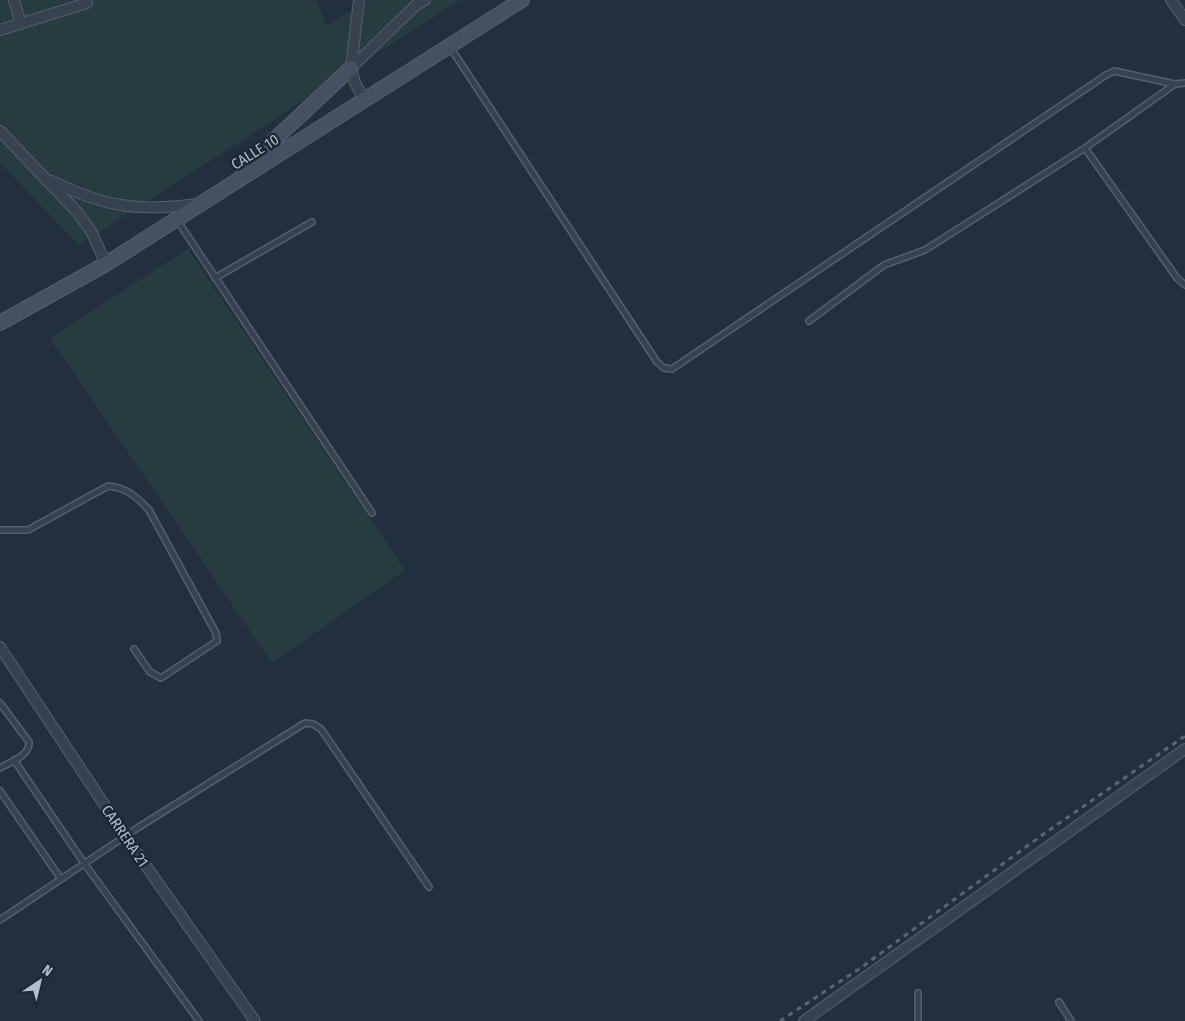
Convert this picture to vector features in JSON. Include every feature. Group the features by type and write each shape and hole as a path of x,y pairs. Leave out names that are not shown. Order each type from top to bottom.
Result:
{"main road":[{"name":"CALLE 10","path":"1,321 106,264 522,0"},
{"path":"229,187 274,140 350,68"}],"street":[{"path":"14,0 21,24"},
{"path":"359,0 350,68 355,83 365,101"},
{"path":"350,68 416,6 425,0"},
{"path":"1171,0 1185,20"},
{"path":"0,30 87,3"},
{"path":"0,131 82,218 91,230 106,264"},
{"path":"44,177 81,195 120,206 160,209 200,204"},
{"name":"CARRERA 21","path":"0,647 125,836 255,1021"},
{"path":"804,1021 1185,748"}],"lane":[{"path":"450,46 657,362 664,368 672,370 1106,75 1114,71 1175,84 1185,83"},
{"path":"809,321 884,265 925,250 1085,148 1175,84"},
{"path":"1085,148 1177,278 1185,285"},
{"path":"176,219 372,513"},
{"path":"215,278 312,222"},
{"path":"0,530 28,530 108,486 122,488 136,496 153,518 216,633 217,641 162,678 150,672 134,649"},
{"path":"0,703 3,712 29,742 26,753 0,768"},
{"path":"0,920 125,836 305,723 313,724 321,729 429,887"},
{"path":"14,760 84,863 198,1021"},
{"path":"0,791 61,879"},
{"path":"918,993 918,1021"},
{"path":"1059,1002 1071,1021"}],"green space":[{"path":"0,0 316,0 327,25 371,0 460,0 79,245 0,163"},
{"path":"188,249 405,570 272,663 50,338"}],"railway":[{"path":"780,1021 862,967 1045,833 1185,736"}]}
